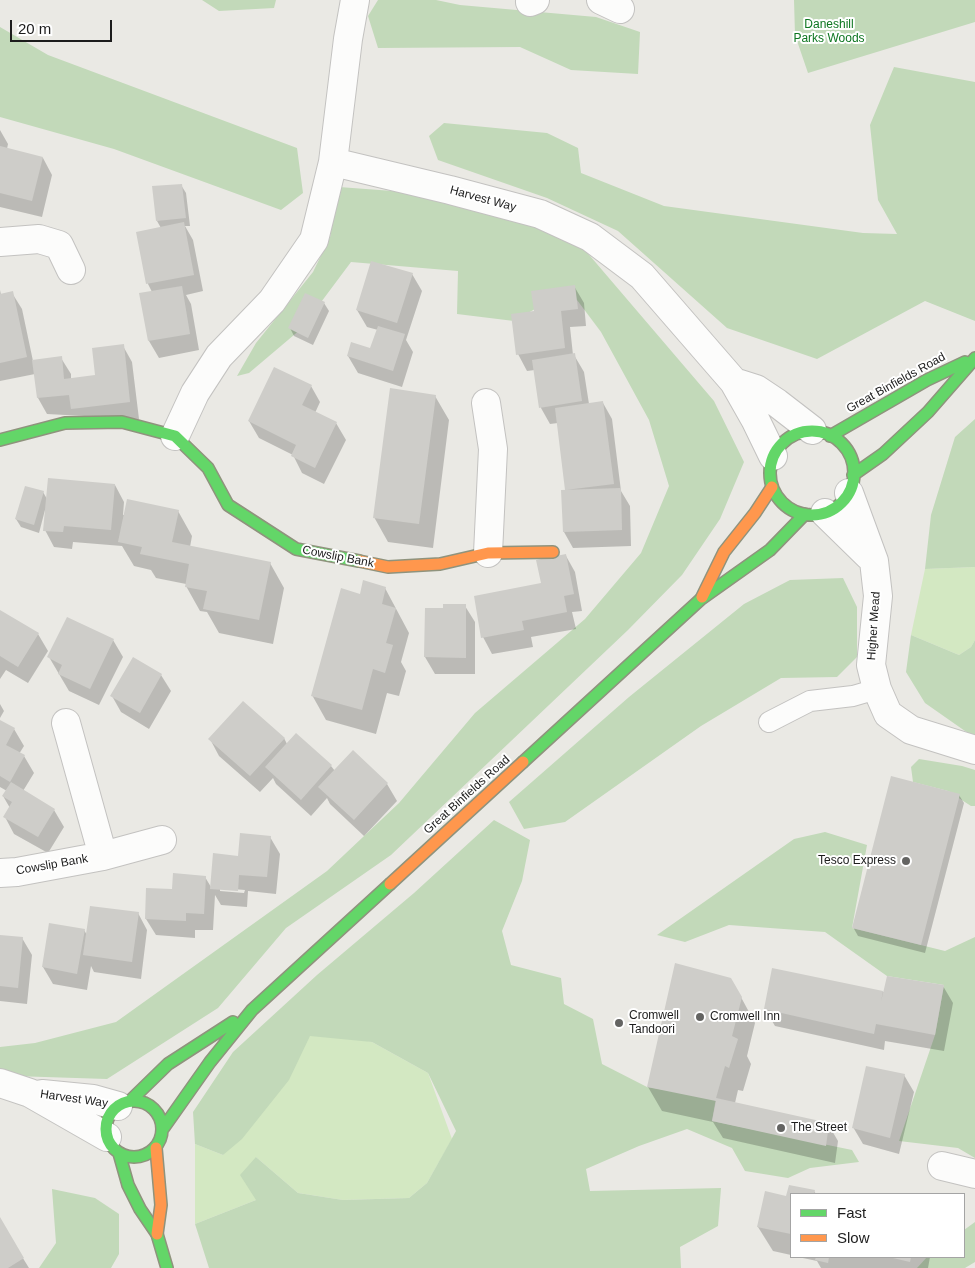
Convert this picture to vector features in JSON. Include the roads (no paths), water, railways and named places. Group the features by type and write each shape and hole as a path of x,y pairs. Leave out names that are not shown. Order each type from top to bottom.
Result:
{"street":[{"path":"175,436 195,393 219,356 272,301 314,240 333,162 354,0"},
{"name":"Harvest Way","path":"333,162 540,214 590,237 642,276 734,382 773,456"},
{"path":"0,242 39,240 59,245 71,270"},
{"name":"Great Binfields Road","path":"821,433 975,357"},
{"name":"Great Binfields Road","path":"851,484 928,412 975,357"},
{"path":"734,382 756,389 821,433 838,440 852,460 851,484 840,504 815,513 791,510 780,500 772,487 770,470 773,456 785,440 798,433 821,433"},
{"path":"486,403 493,449 488,553"},
{"name":"Cowslip Bank","path":"0,440 65,423 122,422 175,436 208,468 228,504 296,549 388,567 440,564 488,553 553,552"},
{"name":"Higher Mead","path":"851,484 874,561 878,596 871,665 876,689 888,714 911,730 975,750"},
{"name":"Great Binfields Road","path":"701,599 724,552 755,513 772,487"},
{"path":"815,513 874,561"},
{"name":"Great Binfields Road","path":"162,1130 210,1062 252,1010 701,599 770,550 815,513"},
{"name":"Cowslip Bank","path":"66,724 103,856"},
{"name":"Cowslip Bank","path":"0,873 17,872 103,856 162,840"},
{"name":"Great Binfields Road","path":"124,1104 168,1064 252,1010"},
{"name":"Harvest Way","path":"0,1083 30,1093 124,1104"},
{"name":"Harvest Way","path":"30,1093 113,1145"},
{"path":"113,1145 127,1157 137,1158 146,1155 156,1148 161,1140 162,1130 161,1120 156,1112 146,1104 124,1104 111,1113 107,1122 113,1145 128,1185 140,1209 158,1234"},
{"path":"156,1148 161,1205 158,1234 167,1268"},
{"path":"942,1166 975,1174"}],"lane":[{"path":"768,722 810,701 853,696 876,689"}],"place":[{"name":"Tesco Express","path":"906,861"},
{"name":"Cromwell Inn","path":"700,1017"},
{"name":"Cromwell Tandoori","path":"619,1023"},
{"name":"The Street","path":"781,1128"}],"park label":[{"name":"Daneshill Parks Woods","path":"829,32"}]}
